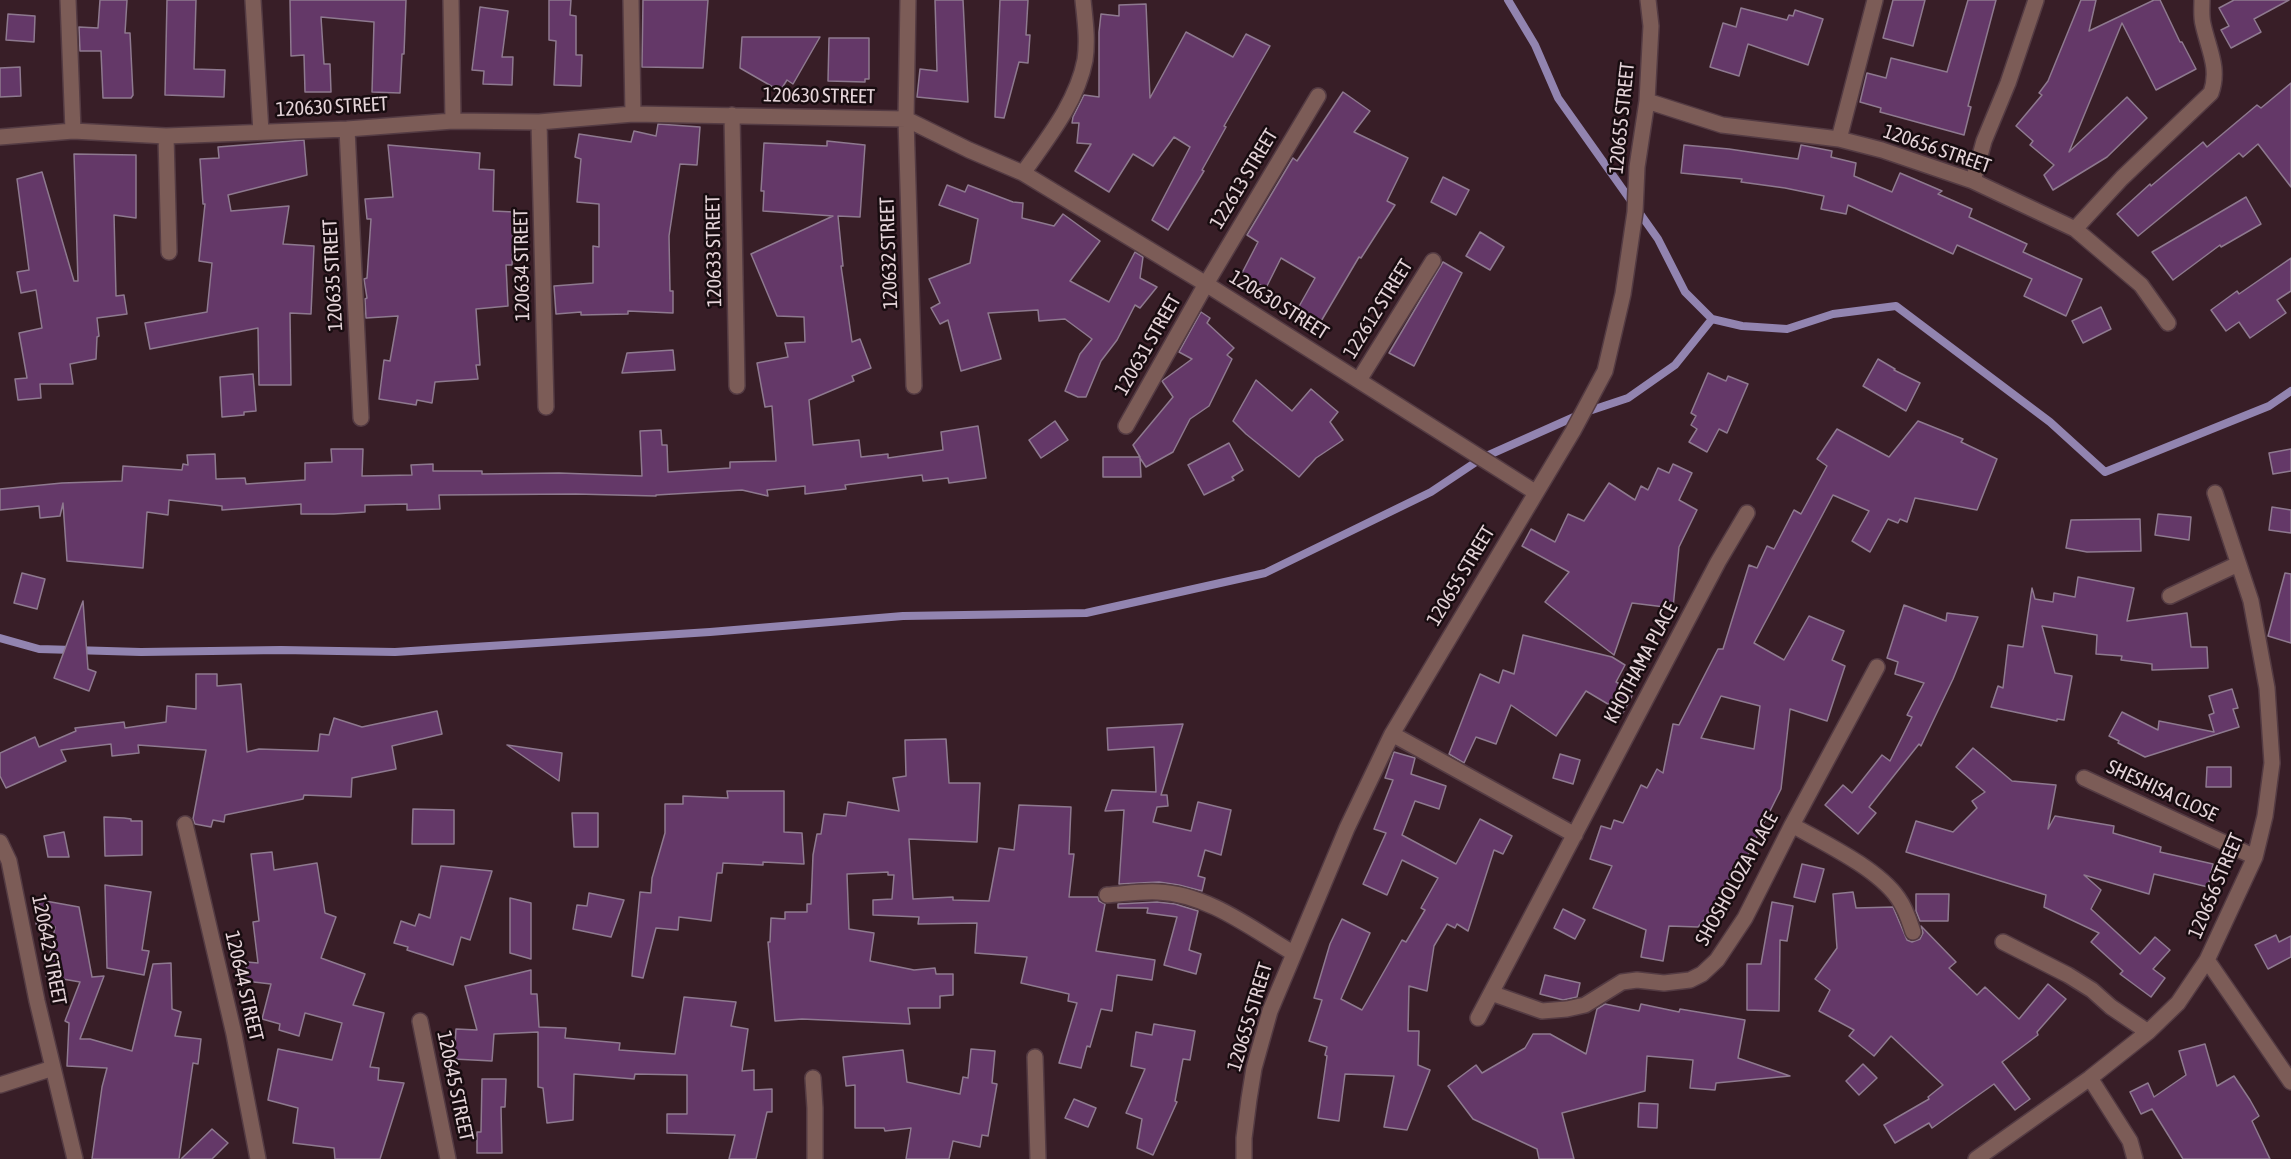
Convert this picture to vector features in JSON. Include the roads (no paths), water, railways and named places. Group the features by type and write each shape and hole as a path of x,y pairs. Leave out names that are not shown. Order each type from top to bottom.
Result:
{"street":[{"path":"68,0 73,131"},
{"path":"253,0 261,132"},
{"path":"451,0 453,121"},
{"name":"120632 STREET","path":"908,0 906,119 914,386"},
{"path":"1023,173 1072,98 1080,79 1085,59 1087,31 1083,0"},
{"name":"120655 STREET","path":"1244,1159 1244,1138 1254,1068 1270,1011 1347,828 1392,734 1573,431 1605,371 1623,294 1635,212 1637,167 1647,101 1651,26 1648,0"},
{"path":"1839,140 1875,0"},
{"path":"1973,182 1984,141 2008,83 2036,0"},
{"path":"2075,229 2122,178 2211,93 2215,80 2214,65 2202,21 2202,0"},
{"path":"631,2 633,114"},
{"name":"122613 STREET","path":"1206,284 1318,96"},
{"name":"120656 STREET","path":"1647,101 1722,125 1839,140 1882,150 1973,182 2075,229 2141,285 2168,323"},
{"name":"120630 STREET","path":"0,137 73,131 166,136 347,129 453,121 539,122 633,114 906,119 1023,173 1206,284 1535,492"},
{"name":"120633 STREET","path":"732,115 737,386"},
{"name":"120634 STREET","path":"539,122 546,407"},
{"name":"120635 STREET","path":"347,129 361,418"},
{"path":"166,136 169,252"},
{"name":"122612 STREET","path":"1359,380 1433,261"},
{"name":"120631 STREET","path":"1126,426 1206,284"},
{"name":"120656 STREET","path":"1976,1159 2090,1078 2148,1032 2178,1003 2207,960 2255,857 2265,816 2272,763 2267,688 2251,601 2214,492"},
{"name":"KHOTHAMA PLACE","path":"1478,1018 1746,513"},
{"path":"2170,596 2238,564"},
{"name":"SHOSHOLOZA PLACE","path":"1491,993 1542,1011 1567,1009 1591,1002 1622,982 1637,980 1664,983 1690,980 1702,974 1717,960 1745,918 1876,667"},
{"path":"1392,734 1575,835"},
{"name":"SHESHISA CLOSE","path":"2084,778 2255,857"},
{"name":"120644 STREET","path":"185,824 234,1034 258,1159"},
{"path":"1792,825 1885,883 1906,912 1913,932"},
{"name":"120642 STREET","path":"0,842 9,861 53,1068 75,1159"},
{"path":"1107,895 1158,892 1186,897 1213,907 1293,953"},
{"path":"2003,942 2068,975 2148,1032"},
{"path":"2207,960 2291,1082"},
{"name":"120645 STREET","path":"420,1021 448,1159"},
{"path":"1035,1057 1038,1159"},
{"path":"0,1084 53,1068"},
{"path":"813,1078 816,1108 815,1159"},
{"path":"2090,1078 2130,1141 2135,1159"}],"waterway":[{"path":"1508,0 1535,45 1558,98 1658,239 1685,292 1712,319 1742,326 1787,329 1833,314 1896,306 2050,422 2105,472 2269,406 2291,391"},
{"path":"0,638 39,649 141,652 281,650 395,652 710,632 903,616 1086,613 1265,573 1431,492 1482,458 1583,413 1628,398 1675,365 1712,319"}]}
